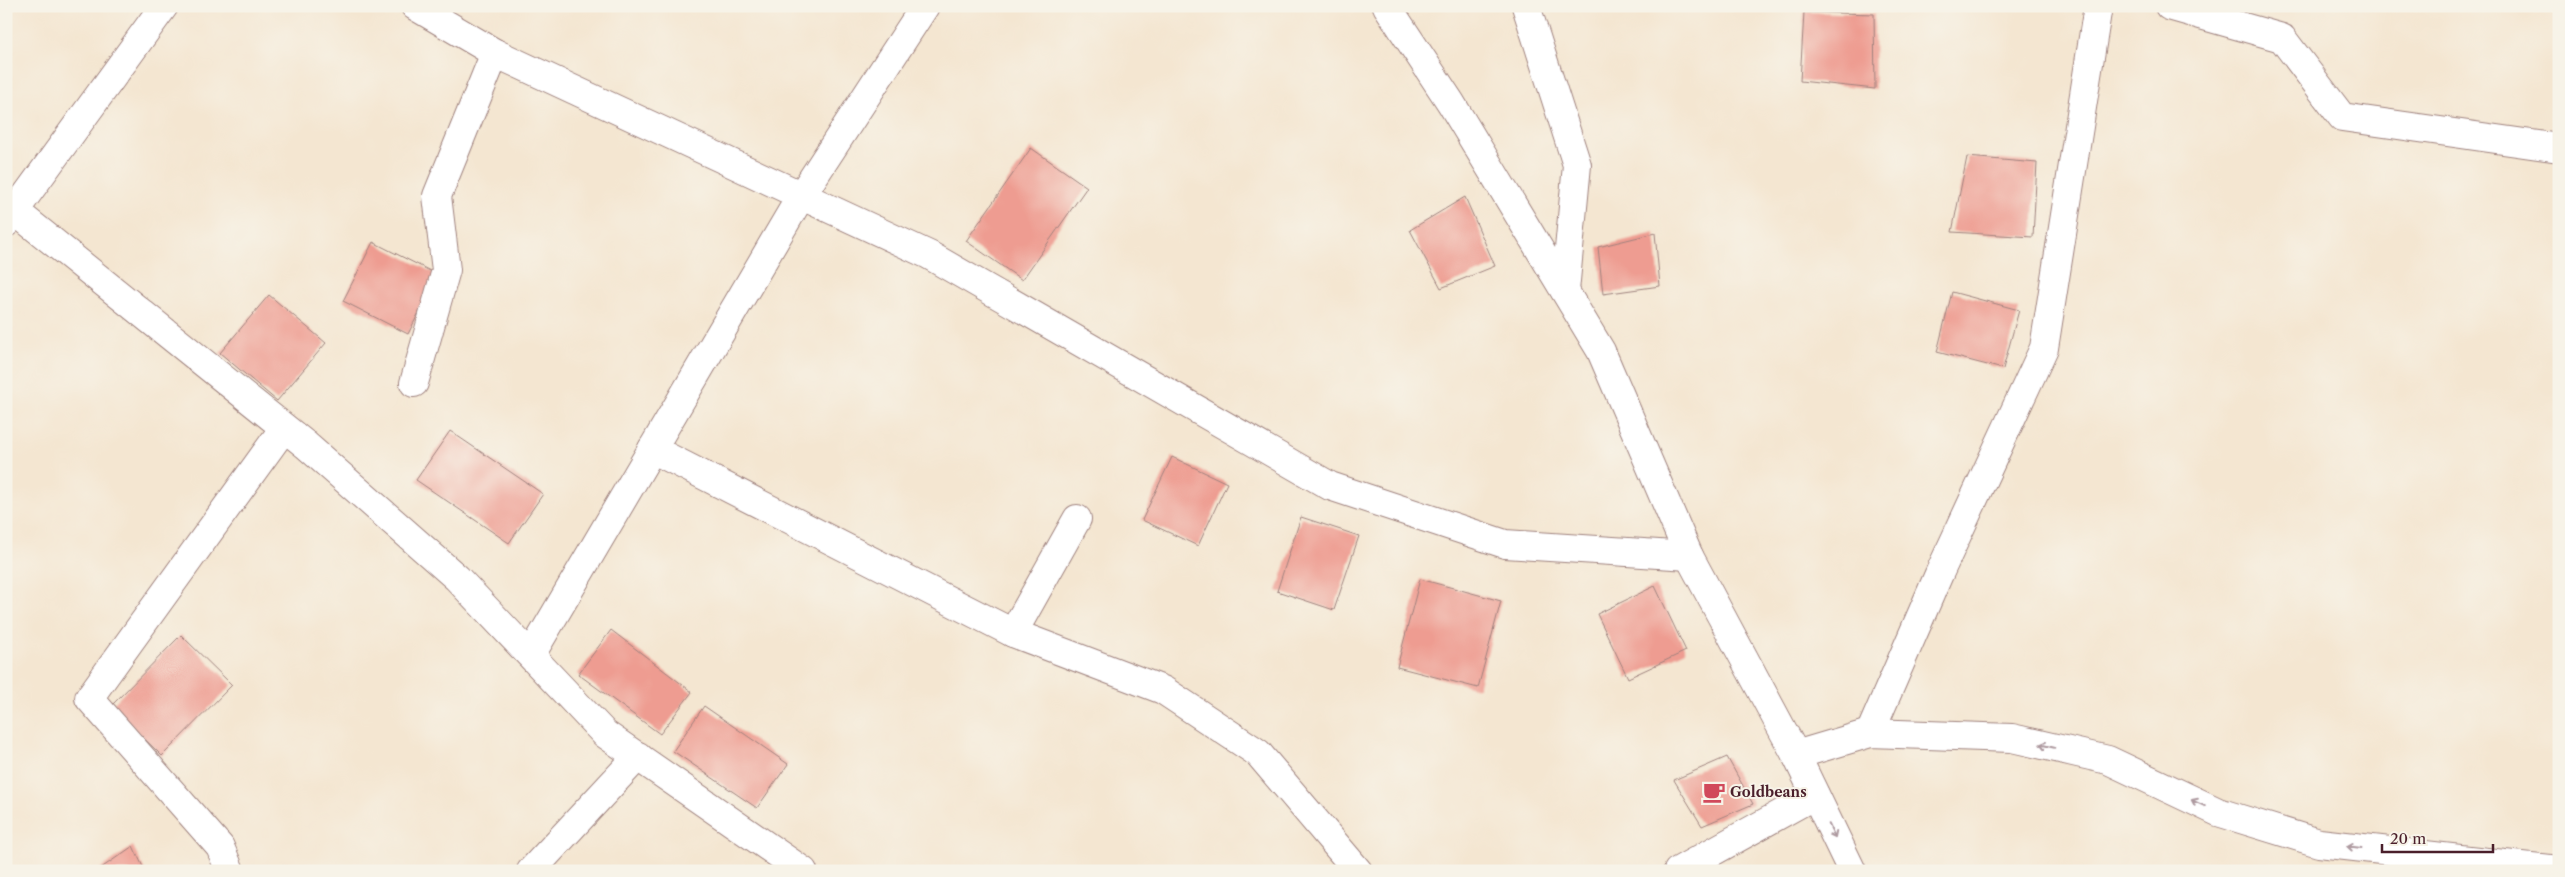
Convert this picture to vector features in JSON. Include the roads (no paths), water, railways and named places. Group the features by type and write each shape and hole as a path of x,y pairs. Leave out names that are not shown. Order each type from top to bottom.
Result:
{"street":[{"path":"164,6 9,212 284,428 457,578 605,734 803,871"},
{"path":"414,6 495,53 928,256 1330,486 1505,544 1689,556"},
{"path":"531,655 801,196 925,6"},
{"path":"1387,6 1451,103 1602,351 1689,556 1796,756 1852,871"},
{"path":"1526,6 1578,165 1565,291"},
{"path":"1870,734 1939,574 2044,348 2098,6"},
{"path":"2169,6 2282,38 2342,117 2559,148"},
{"path":"414,383 446,270 437,196 495,53"},
{"path":"230,871 220,847 89,698 284,428"},
{"path":"652,449 1013,633 1163,690 1258,753 1358,871"},
{"path":"1013,633 1077,519"},
{"path":"1796,756 1870,734 2012,738 2108,760 2218,812 2319,843 2559,870"},
{"path":"531,871 638,756"},
{"path":"1678,871 1815,795"}],"place":[{"name":"Goldbeans","path":"1714,792"}]}
